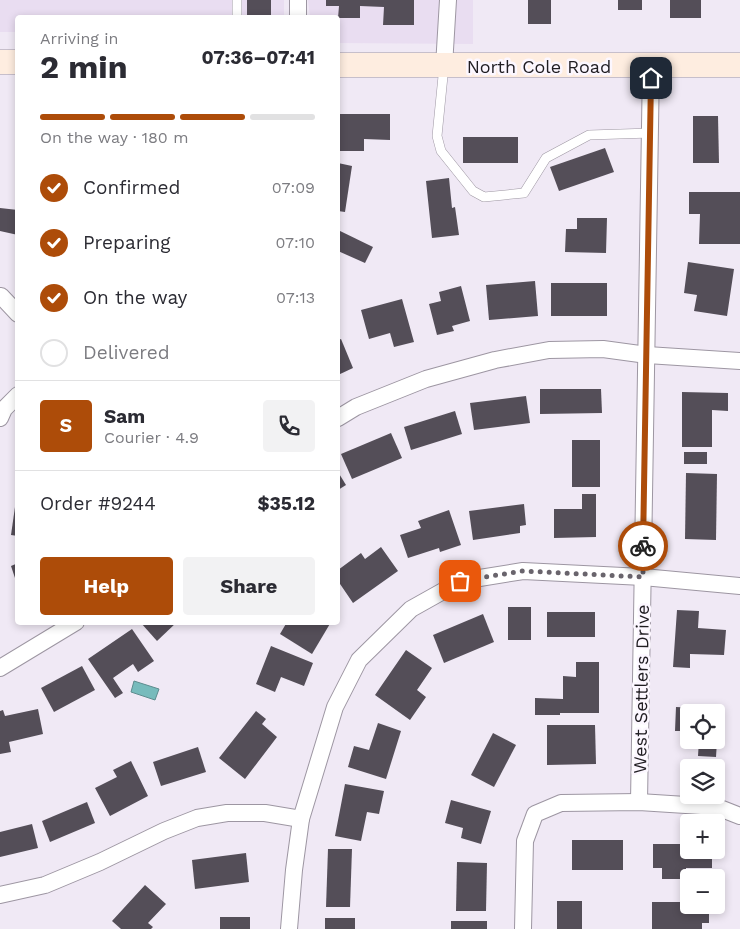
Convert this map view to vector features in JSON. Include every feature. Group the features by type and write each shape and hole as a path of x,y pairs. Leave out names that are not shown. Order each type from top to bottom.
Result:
{"main road":[{"path":"0,62 15,62"},
{"name":"North Cole Road","path":"340,65 740,65"}],"street":[{"path":"298,0 298,15"},
{"path":"444,66 448,0"},
{"name":"West Settlers Drive","path":"639,802 651,65"},
{"path":"1,296 15,311"},
{"path":"340,417 356,407 426,379 495,360 549,350 603,349 647,355 740,361"},
{"path":"0,418 4,409 15,398"},
{"path":"289,929 301,819 335,707 359,660 411,609 460,581 523,571 643,577 740,586"},
{"path":"0,665 71,625"},
{"path":"523,929 525,841 536,814 561,803 639,802 717,806 740,816"},
{"path":"0,896 45,885 197,818 227,813 265,813 301,819"}],"lane":[{"path":"237,0 237,15"},
{"path":"444,66 437,136 441,151 473,191 484,197 524,193 546,158 589,135 651,133"}],"shaded area":[{"path":"0,0 284,0 284,15 15,15 15,32 0,32"},
{"path":"308,0 473,0 473,44 340,43 340,15 310,15"}],"water":[{"path":"134,681 159,689 155,700 131,692"}],"building":[{"path":"247,0 271,0 271,15 247,15"},
{"path":"326,0 414,0 414,25 383,25 384,7 360,6 360,18 340,18 339,6 326,6"},
{"path":"528,0 551,0 551,24 528,24"},
{"path":"618,0 642,0 642,10 618,10"},
{"path":"670,0 701,0 701,18 670,18"},
{"path":"340,114 390,114 390,140 364,139 364,151 340,151"},
{"path":"693,116 718,116 719,163 693,163"},
{"path":"463,137 518,137 518,163 463,163"},
{"path":"605,148 614,172 559,191 550,167"},
{"path":"340,163 352,166 345,212 340,211"},
{"path":"449,178 452,208 455,207 459,235 432,238 426,181"},
{"path":"689,192 740,192 740,244 699,244 700,214 689,214"},
{"path":"0,208 15,210 15,234 0,231"},
{"path":"577,218 607,218 606,253 565,252 566,229 577,229"},
{"path":"340,231 373,247 365,263 340,252"},
{"path":"688,262 734,269 727,316 694,311 697,295 684,293"},
{"path":"535,281 538,316 489,320 486,285"},
{"path":"551,283 607,283 607,316 551,316"},
{"path":"461,286 470,321 452,326 454,331 437,335 429,304 441,301 439,292"},
{"path":"402,299 414,342 394,347 390,333 369,339 361,310"},
{"path":"340,339 353,368 340,374"},
{"path":"540,389 601,389 602,413 540,414"},
{"path":"682,392 728,393 728,411 712,410 712,447 682,447"},
{"path":"526,396 530,423 474,430 470,403"},
{"path":"455,411 462,434 411,450 404,427"},
{"path":"391,433 402,458 352,479 341,454"},
{"path":"572,440 600,440 600,487 572,487"},
{"path":"684,452 707,452 707,464 684,464"},
{"path":"686,473 717,474 716,540 685,539"},
{"path":"340,475 346,485 340,489"},
{"path":"582,494 596,494 596,537 554,538 554,509 582,509"},
{"path":"524,504 526,525 520,526 520,533 473,540 469,511"},
{"path":"15,507 15,536 11,535"},
{"path":"449,510 461,545 440,552 439,548 408,558 400,535 421,528 418,521"},
{"path":"381,547 398,571 353,603 340,584 340,569 361,553 365,559"},
{"path":"15,564 15,578 11,566"},
{"path":"508,607 531,607 531,640 508,640"},
{"path":"677,610 699,611 698,628 726,630 724,655 690,654 690,668 673,667"},
{"path":"547,612 595,612 595,637 547,637"},
{"path":"483,614 494,642 444,663 433,635"},
{"path":"143,625 174,625 157,641"},
{"path":"285,625 329,625 312,654 280,634"},
{"path":"132,629 154,661 138,672 133,664 113,678 123,693 115,698 88,659"},
{"path":"271,646 313,663 304,686 281,677 275,692 256,684"},
{"path":"406,650 432,668 417,690 426,697 410,720 375,695"},
{"path":"576,662 599,662 599,713 535,715 535,698 563,699 563,676 576,677"},
{"path":"82,666 95,690 54,712 41,688"},
{"path":"676,707 680,707 680,731 675,731"},
{"path":"38,709 43,734 9,742 11,752 0,754 0,711 3,710 5,716"},
{"path":"256,711 266,719 262,724 277,737 245,779 219,758"},
{"path":"378,723 401,731 386,779 348,767 354,746 369,750"},
{"path":"547,725 595,725 596,764 547,765"},
{"path":"493,733 516,745 494,787 471,775"},
{"path":"198,747 206,772 161,786 153,762"},
{"path":"698,749 716,749 716,757 698,756"},
{"path":"131,761 148,796 110,816 95,788 117,777 113,770"},
{"path":"345,784 384,791 379,814 367,812 361,841 335,836"},
{"path":"451,800 491,811 481,844 461,838 463,828 445,823"},
{"path":"87,802 95,823 50,842 42,821"},
{"path":"32,824 38,848 0,857 0,832"},
{"path":"572,840 623,840 623,870 572,870"},
{"path":"653,844 680,844 680,859 712,859 712,868 680,869 680,879 662,879 662,868 653,868"},
{"path":"328,849 352,849 350,907 326,907"},
{"path":"246,853 249,882 195,889 192,860"},
{"path":"457,862 487,863 486,911 456,911"},
{"path":"145,885 166,904 148,923 153,927 151,929 121,929 112,921"},
{"path":"557,901 582,901 582,929 557,929"},
{"path":"652,902 680,902 680,914 709,914 709,923 702,923 702,929 652,929"},
{"path":"220,917 250,917 250,929 220,929"},
{"path":"325,918 355,918 355,929 325,929"},
{"path":"451,921 487,921 487,929 451,929"}],"way so far":[{"path":"460,581 523,571 643,577 643,546"}],"route":[{"path":"643,546 651,78"}]}
